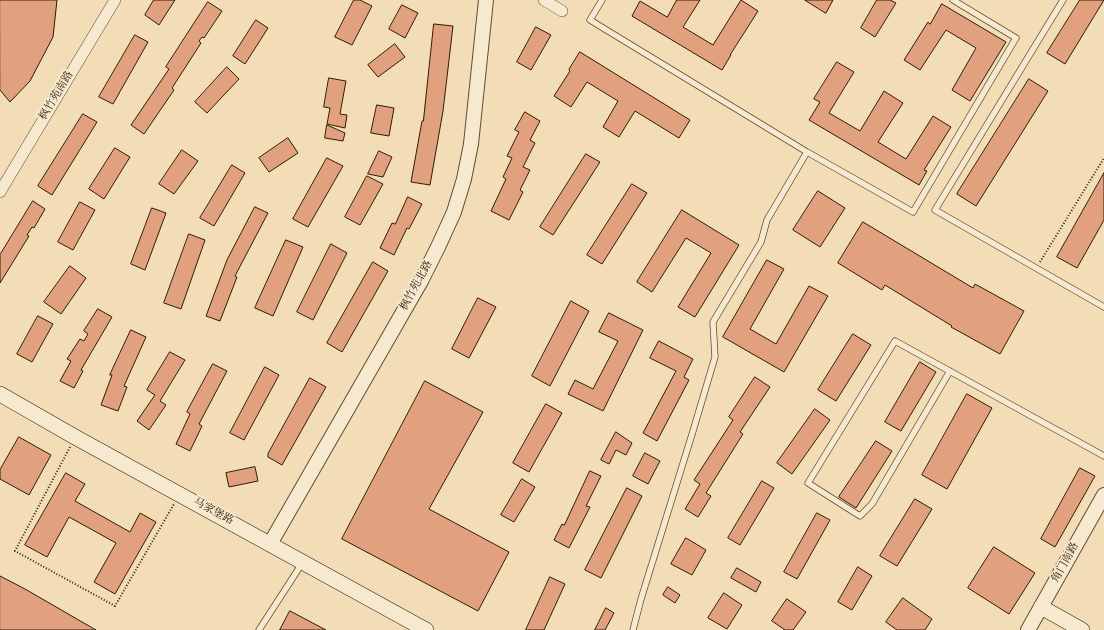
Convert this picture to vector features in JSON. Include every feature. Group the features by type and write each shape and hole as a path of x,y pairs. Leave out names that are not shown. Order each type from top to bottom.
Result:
{"main road":[{"name":"马家堡路","path":"0,394 426,630"},
{"path":"1041,607 1082,630"}],"street":[{"name":"枫竹苑南路","path":"0,192 115,0"},
{"name":"枫竹苑北路","path":"270,544 420,281 454,212 464,179 471,144 486,0"},
{"path":"544,0 562,11"},
{"name":"角门南路","path":"1028,630 1104,495"}],"lane":[{"path":"602,0 590,20 807,152 913,212 1016,38 953,0"},
{"path":"1063,0 935,210 1104,307"},
{"path":"633,630 641,599 715,357 712,322 761,242 767,220 807,152"},
{"path":"950,371 872,504 860,516 808,483 895,341 950,371 1104,456"},
{"path":"259,630 303,562"}],"path":[{"path":"1036,268 1104,158"},
{"path":"76,437 15,550 115,606 179,494"}],"building":[{"path":"0,0 57,0 53,37 30,81 10,102 0,90"},
{"path":"154,0 175,0 159,25 145,15"},
{"path":"354,0 360,0 372,6 352,45 335,37"},
{"path":"677,0 700,0 683,27 713,45 741,0 758,11 722,70 632,16 640,1 667,17"},
{"path":"805,0 833,0 826,13"},
{"path":"877,0 890,0 896,3 875,37 861,28"},
{"path":"1080,0 1104,0 1065,64 1047,53"},
{"path":"208,2 222,11 204,38 202,37 199,41 201,43 172,88 174,90 144,134 131,125 169,69 166,67"},
{"path":"942,4 1006,42 970,101 952,90 976,48 946,30 920,70 904,60 928,22 930,24"},
{"path":"402,5 418,13 405,38 389,29"},
{"path":"256,20 268,28 245,64 233,56"},
{"path":"434,24 453,26 443,111 430,185 411,182 423,121"},
{"path":"536,27 551,35 531,70 517,62"},
{"path":"135,35 148,42 113,104 99,97"},
{"path":"395,44 405,57 378,77 368,65"},
{"path":"580,52 690,120 679,138 635,111 619,137 603,127 618,101 587,82 571,107 554,96"},
{"path":"837,62 854,72 829,113 860,131 884,91 903,103 878,142 906,159 933,116 951,127 924,170 927,171 919,185 809,120 820,102 814,99"},
{"path":"227,67 239,79 207,113 195,102"},
{"path":"329,78 346,81 340,114 347,115 345,128 327,124 330,108 324,107"},
{"path":"1029,79 1048,91 976,206 957,194"},
{"path":"377,105 394,108 389,136 371,133"},
{"path":"525,112 540,121 530,140 535,143 523,167 530,170 520,190 523,192 509,220 491,211 506,179 503,177 512,158 507,156 519,132 515,130"},
{"path":"83,114 97,122 52,195 38,186"},
{"path":"327,125 345,133 343,141 325,138"},
{"path":"288,138 298,153 269,172 259,158"},
{"path":"115,148 130,157 104,199 89,189"},
{"path":"182,150 198,161 174,194 159,184"},
{"path":"379,151 392,157 383,177 368,174"},
{"path":"586,154 600,162 553,235 540,227"},
{"path":"327,158 343,166 308,227 293,219"},
{"path":"232,165 245,173 214,226 200,218"},
{"path":"1104,173 1104,220 1077,268 1057,257"},
{"path":"367,176 383,184 360,225 345,217"},
{"path":"632,184 647,193 602,264 587,255"},
{"path":"818,191 845,208 820,247 793,230"},
{"path":"408,197 422,204 409,229 407,228 394,255 380,248 392,223 395,224"},
{"path":"33,201 45,209 34,228 32,227 27,235 29,236 0,283 0,255"},
{"path":"80,202 95,210 73,250 58,242"},
{"path":"255,207 268,213 235,276 237,277 220,321 206,316 227,260"},
{"path":"152,208 166,213 145,270 131,264"},
{"path":"682,210 739,245 695,317 678,307 711,253 686,238 652,292 637,282"},
{"path":"863,222 973,288 975,284 1024,311 1000,354 951,327 952,326 885,285 882,290 838,263"},
{"path":"189,234 205,240 181,309 164,303"},
{"path":"286,240 303,247 273,316 255,308"},
{"path":"331,244 347,253 313,320 297,312"},
{"path":"767,260 784,269 750,329 776,344 809,286 828,296 784,372 723,337"},
{"path":"373,262 388,271 342,352 327,343"},
{"path":"70,266 86,278 61,314 44,302"},
{"path":"478,298 496,307 469,358 452,349"},
{"path":"571,301 589,311 550,386 532,376"},
{"path":"98,309 112,317 81,370 83,371 74,388 60,381 71,361 67,359 80,339 84,341 88,334 84,331"},
{"path":"609,313 643,330 603,411 568,394 575,380 593,389 618,341 599,332"},
{"path":"38,316 53,324 32,362 17,354"},
{"path":"131,330 146,337 124,386 127,387 118,411 101,405 112,375 110,375"},
{"path":"853,334 871,345 836,401 818,390"},
{"path":"659,341 693,359 684,377 689,380 657,441 643,433 676,371 650,358"},
{"path":"170,352 185,360 160,401 166,405 149,430 137,421 155,395 147,390"},
{"path":"920,362 936,372 901,431 885,422"},
{"path":"213,364 227,371 199,424 202,426 190,451 176,444 190,414 187,412"},
{"path":"265,367 279,375 244,440 230,433"},
{"path":"755,377 770,387 740,432 743,434 706,493 711,496 698,517 685,509 700,484 694,480 733,420 729,417"},
{"path":"310,378 326,387 282,465 268,457 268,454"},
{"path":"425,381 483,412 429,509 509,552 478,611 342,539"},
{"path":"967,394 992,408 947,489 922,475"},
{"path":"546,404 562,413 529,472 513,463"},
{"path":"815,409 830,420 792,474 777,463"},
{"path":"616,432 632,443 626,455 616,450 609,464 601,460"},
{"path":"19,437 51,455 29,495 0,479 0,470"},
{"path":"876,441 892,451 856,508 839,497"},
{"path":"645,453 660,461 648,484 633,476"},
{"path":"255,467 258,481 229,487 226,473"},
{"path":"1080,468 1095,476 1055,547 1041,539"},
{"path":"590,471 601,476 586,506 590,507 569,548 554,540 562,524 564,525"},
{"path":"66,473 85,484 75,501 130,532 140,513 156,522 115,594 94,582 116,543 69,517 47,557 25,545"},
{"path":"522,479 535,487 514,522 501,515"},
{"path":"762,481 774,488 740,545 728,538"},
{"path":"627,488 642,496 601,578 585,570"},
{"path":"915,499 932,509 897,566 880,556"},
{"path":"817,513 830,520 797,579 784,572"},
{"path":"686,538 706,550 692,575 671,564"},
{"path":"994,547 1035,573 1009,614 968,588"},
{"path":"858,567 872,576 852,610 838,602"},
{"path":"737,568 761,582 756,592 731,578"},
{"path":"0,576 25,589 96,630 0,630"},
{"path":"550,577 565,584 544,630 526,630"},
{"path":"668,587 680,595 675,603 663,595"},
{"path":"724,593 742,605 727,629 708,618"},
{"path":"903,598 932,619 925,630 897,630 886,622"},
{"path":"787,599 806,612 793,630 785,630 772,621"},
{"path":"606,608 614,613 605,630 595,630"},
{"path":"290,611 326,630 280,630"}]}
